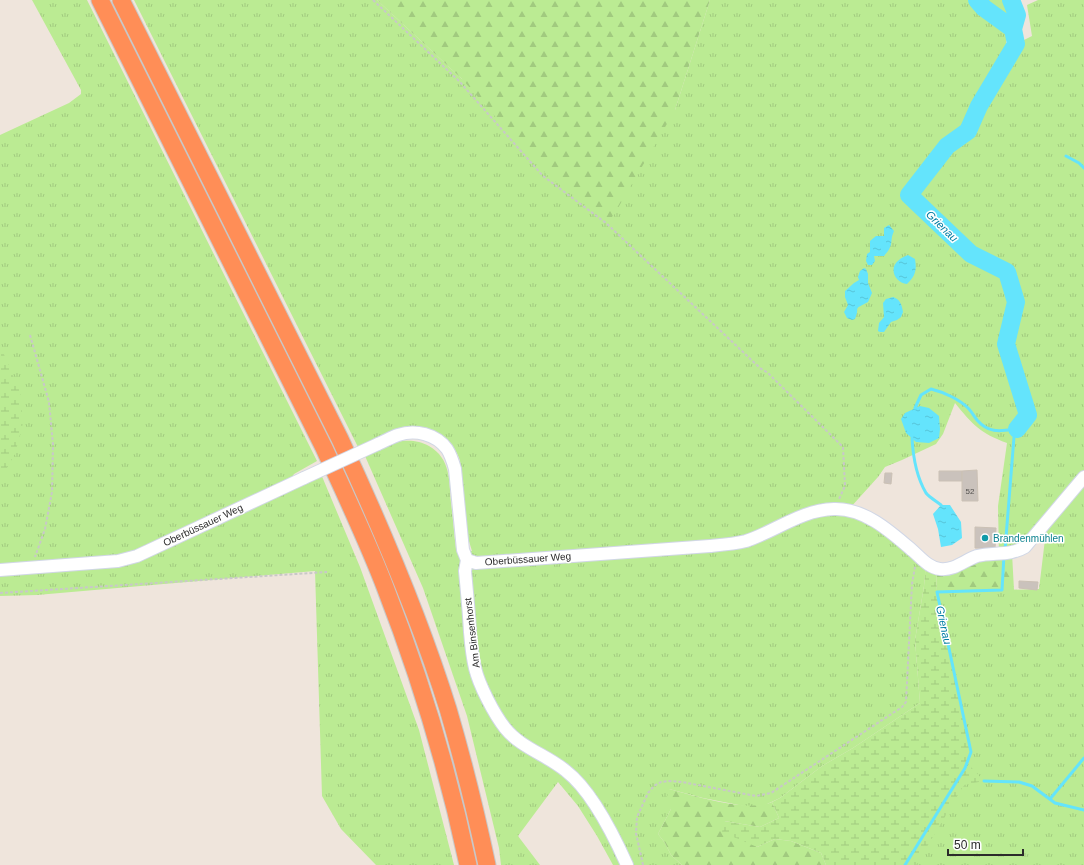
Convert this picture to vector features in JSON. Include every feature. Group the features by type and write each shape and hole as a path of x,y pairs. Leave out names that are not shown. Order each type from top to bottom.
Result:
{"highway":[{"path":"100,0 324,448 355,515 387,592 430,714 445,767 468,865"},
{"path":"121,0 340,439 372,507 402,578 448,709 463,762 487,865"}],"street":[{"name":"Oberbüssauer Weg","path":"0,570 118,561 137,556 378,444 399,435 414,432 432,436 447,449 452,459 455,469 463,550 467,560 476,563 710,546 745,541 812,512 835,509 854,512 870,518 896,536 926,563 941,570 979,556 1012,553 1025,547 1084,477"},
{"name":"Am Binsenhorst","path":"467,560 465,571 472,654 475,668 487,697 505,728 530,749 568,772 578,783 602,815 627,865"}],"path":[{"path":"373,0 459,80 543,176 606,223 760,368 768,373 843,447 845,486 835,509"},
{"path":"30,335 49,402 53,445 52,492 45,529 36,553 33,568"},
{"path":"643,865 636,833 637,817 648,793 654,786 661,782 676,781 756,796 771,793 902,707 906,702 912,584 918,556"},
{"path":"0,593 327,572"}],"green space":[{"path":"32,0 87,0 317,461 294,474 292,477 142,549 115,557 0,566 0,135 69,103 81,94 81,90"},
{"path":"134,0 377,0 462,79 675,110 710,0 971,0 1006,29 1006,49 1032,36 1027,5 1038,0 1084,0 1084,865 826,865 965,766 971,752 937,592 1039,589 1046,531 1032,540 999,554 998,506 1007,443 983,432 955,403 943,434 936,444 885,467 850,508 926,563 924,586 915,640 920,703 853,748 822,766 780,798 765,805 749,807 703,798 669,789 671,809 658,834 665,843 671,855 682,865 613,865 578,806 558,782 518,836 540,865 501,865 499,848 467,716 423,588 365,456 388,445 405,441 416,441 423,443 436,451 441,457 448,471 456,549 472,551 468,538 459,457 451,445 442,437 431,430 419,426 399,428 358,447"},
{"path":"377,0 710,0 675,110 615,213 608,222 547,175 462,79"},
{"path":"982,0 1009,0 1014,9 1010,21"},
{"path":"0,345 20,392 23,423 15,454 0,480"},
{"path":"321,474 360,567 419,730 454,865 376,865 341,829 322,796 315,571 37,595 0,596 0,574 123,563"},
{"path":"1012,553 1014,590 937,593 936,568"},
{"path":"926,563 936,568 937,592 971,752 966,766 970,766 984,781 964,785 916,865 826,865 821,853 791,841 775,839 757,847 722,832 724,821 760,827 779,818 772,802 780,798 822,766 853,748 920,703 915,640 924,586"},
{"path":"669,789 736,805 762,805 772,802 779,818 760,827 724,821 757,847 775,839 791,841 821,853 826,865 682,865 671,855 665,843 658,834 671,809 666,801"}],"water":[{"path":"889,225 894,231 890,249 884,256 874,256 875,261 872,265 868,265 866,261 867,254 870,252 870,241 876,236 884,236 884,228"},
{"path":"908,255 915,259 916,267 914,276 907,284 896,278 894,275 894,267 896,263"},
{"path":"864,268 868,274 868,283 872,293 868,302 857,309 857,315 855,319 852,320 847,318 844,312 848,305 845,297 845,291 859,280 858,277 860,271"},
{"path":"893,297 900,303 903,312 901,317 891,322 884,332 880,332 878,331 879,323 884,317 883,303 886,299"},
{"path":"920,406 929,408 939,416 939,438 929,443 916,442 906,433 901,419 905,413"},
{"path":"941,505 950,505 961,522 962,538 952,545 941,547 938,529 933,514"}],"building":[{"path":"977,470 978,501 962,501 962,471"},
{"path":"939,471 962,471 962,481 939,481"},
{"path":"885,473 892,473 891,484 884,483"},
{"name":"Brandenmühlen","path":"975,527 996,528 995,549 975,548"},
{"path":"1019,581 1038,582 1037,590 1019,588"}],"waterway":[{"name":"Grienau","path":"977,0 984,8 1013,29 1016,44 979,106 968,131 947,146 909,195 971,254 1007,272 1016,302 1006,344 1028,415 1017,429"},
{"name":"Grienau","path":"1011,0 1017,15 1013,29"},
{"path":"1066,156 1079,163 1084,168"},
{"name":"Grienau","path":"915,408 921,395 931,389 956,399 968,408 977,420 986,428 991,430 1017,429"},
{"name":"Grienau","path":"1005,550 1014,437 1017,429"},
{"path":"912,438 916,466 923,487 926,493 941,505"},
{"name":"Grienau","path":"905,865 965,768 971,752 937,592 1002,590 1004,555"},
{"path":"1050,799 1084,758"},
{"path":"984,781 1019,782 1032,786 1055,803 1084,810"}],"place":[{"name":"Brandenmühlen","path":"985,538"}]}
